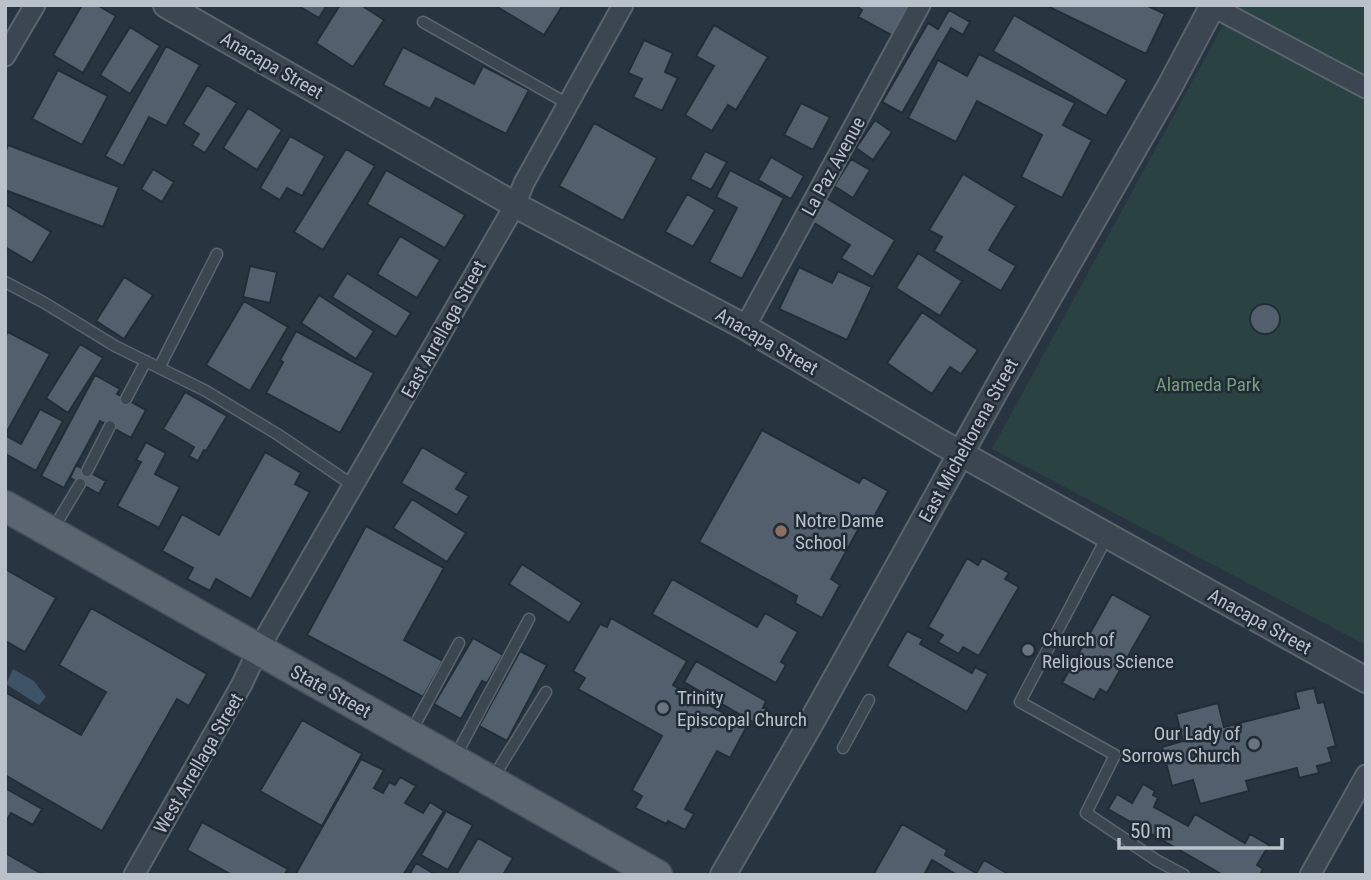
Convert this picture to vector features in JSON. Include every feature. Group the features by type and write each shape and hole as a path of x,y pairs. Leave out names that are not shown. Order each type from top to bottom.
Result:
{"main road":[{"name":"State Street","path":"5,506 657,875"}],"street":[{"path":"5,56 35,5"},
{"name":"Anacapa Street","path":"166,5 515,205 745,327 961,454 1366,680"},
{"name":"East Arrellaga Street","path":"258,650 355,487 515,205 524,183 623,5"},
{"name":"La Paz Avenue","path":"745,327 920,5"},
{"path":"1212,6 1366,88"},
{"name":"East Micheltorena Street","path":"723,875 1170,86 1212,6"},
{"name":"West Arrellaga Street","path":"134,875 242,684 258,650"},
{"path":"1310,875 1366,775"}],"lane":[{"path":"422,22 568,104"},
{"path":"159,368 217,254"},
{"path":"5,282 115,346 206,391 277,434 355,487"},
{"path":"126,399 146,362"},
{"path":"87,471 110,426"},
{"path":"51,532 80,484"},
{"path":"1107,536 1020,702 1115,755 1086,813 1156,860 1184,875"},
{"path":"453,759 529,619"},
{"path":"410,734 458,643"},
{"path":"492,781 545,692"},
{"path":"843,748 869,700"}],"green space":[{"name":"Alameda Park","path":"1234,5 1366,5 1366,645 992,449"}],"water":[{"path":"13,669 34,681 46,697 39,705 6,684"}],"building":[{"path":"82,5 97,5 116,16 83,73 53,55"},
{"path":"297,5 327,5 319,18"},
{"path":"340,5 361,5 384,20 353,67 316,43"},
{"path":"494,5 563,5 544,35"},
{"path":"854,5 909,5 893,36 858,17 862,10"},
{"path":"1045,5 1146,5 1165,14 1146,54"},
{"path":"949,10 970,22 963,35 951,28 902,113 882,102 928,23 938,29"},
{"path":"1014,15 1127,80 1106,116 993,51"},
{"path":"714,25 768,57 736,110 728,105 712,131 685,115 714,66 696,56"},
{"path":"130,27 160,46 130,94 100,75"},
{"path":"644,40 673,53 665,72 678,78 662,111 633,97 642,79 628,73"},
{"path":"166,46 200,65 166,126 149,117 123,166 105,156"},
{"path":"403,47 474,84 483,66 529,90 506,134 436,98 430,109 383,85"},
{"path":"979,54 1075,103 1063,125 1092,140 1062,198 1021,177 1042,135 977,101 956,142 908,118 938,60 967,76"},
{"path":"58,70 108,96 82,145 32,119"},
{"path":"207,85 237,103 205,153 192,145 199,134 183,124"},
{"path":"801,103 830,117 813,150 784,135"},
{"path":"248,108 282,130 257,170 223,148"},
{"path":"875,120 892,132 873,160 856,148"},
{"path":"594,123 657,158 623,221 559,186"},
{"path":"290,136 325,156 302,196 287,188 280,200 260,188"},
{"path":"8,145 119,187 103,227 5,190 5,153"},
{"path":"346,149 375,166 323,250 294,232"},
{"path":"705,151 727,162 711,190 690,179"},
{"path":"771,157 804,176 791,199 758,180"},
{"path":"851,159 870,170 853,198 834,186"},
{"path":"153,169 174,182 162,202 141,189"},
{"path":"386,170 465,215 445,248 367,204"},
{"path":"730,170 784,198 742,279 709,262 737,208 716,197"},
{"path":"963,174 1016,206 989,250 1016,266 1001,291 934,251 942,237 929,230"},
{"path":"687,194 715,210 693,247 665,232"},
{"path":"826,198 895,240 873,277 841,258 850,245 811,221"},
{"path":"5,204 51,232 32,263 5,247"},
{"path":"400,236 440,260 417,298 377,274"},
{"path":"918,253 962,281 940,316 896,288"},
{"path":"250,266 277,272 270,303 243,297"},
{"path":"799,267 832,283 838,271 872,287 847,340 779,309"},
{"path":"347,273 411,313 396,337 332,297"},
{"path":"124,277 153,295 124,339 96,321"},
{"path":"319,295 374,331 356,359 301,323"},
{"path":"244,301 288,327 250,391 206,365"},
{"path":"1265,304 1276,308 1280,319 1276,330 1265,334 1254,330 1250,319 1254,308"},
{"path":"922,312 978,350 961,374 950,367 932,394 887,363"},
{"path":"296,331 374,373 340,433 266,393"},
{"path":"8,332 50,354 5,435 5,337"},
{"path":"80,344 103,358 68,413 46,398"},
{"path":"95,375 120,389 117,394 146,410 131,438 100,421 64,488 41,476"},
{"path":"185,392 227,416 198,461 189,456 194,447 163,429"},
{"path":"40,409 63,421 36,471 5,454 5,435 21,444"},
{"name":"Notre Dame School","path":"762,430 859,483 863,477 888,491 872,521 865,517 831,579 840,585 822,618 795,603 797,596 699,542"},
{"path":"146,442 166,453 155,474 180,487 159,528 117,506 141,462 136,460"},
{"path":"422,447 466,473 456,489 469,496 457,515 401,483"},
{"path":"265,452 301,473 295,484 310,492 251,599 216,579 210,591 187,579 193,568 162,551 182,514 219,535"},
{"path":"76,465 106,481 99,494 70,478"},
{"path":"412,499 466,533 447,562 393,528"},
{"path":"366,526 444,568 404,640 443,661 423,697 307,635"},
{"path":"967,558 978,565 982,558 1009,573 1005,579 1019,587 979,656 963,647 959,654 938,642 943,635 928,627"},
{"path":"522,564 582,603 569,623 509,584"},
{"path":"5,569 56,598 25,652 7,642 5,644"},
{"path":"672,579 757,627 765,613 798,632 781,662 786,665 776,683 652,614"},
{"path":"1112,594 1151,616 1107,693 1100,689 1094,700 1062,683"},
{"path":"91,608 207,674 189,706 177,699 102,831 5,775 5,692 81,735 106,692 59,665"},
{"name":"Trinity Episcopal Church","path":"611,618 687,661 673,685 747,726 730,758 717,751 685,809 694,814 685,830 668,821 666,824 635,808 642,796 632,790 662,736 578,689 585,678 573,671 600,624 607,627"},
{"path":"907,631 923,639 920,644 972,673 975,667 988,674 967,712 887,666"},
{"path":"473,638 503,655 487,683 482,681 461,719 434,704"},
{"path":"520,651 547,665 507,741 479,726"},
{"path":"696,661 766,701 763,708 767,708 758,725 684,682"},
{"name":"Our Lady of Sorrows Church","path":"1314,688 1318,703 1324,702 1336,746 1328,748 1332,762 1317,766 1319,773 1299,778 1297,768 1246,781 1249,791 1200,804 1193,780 1172,786 1162,747 1183,741 1176,714 1218,703 1224,727 1299,708 1295,692"},
{"path":"302,720 362,754 322,826 260,791"},
{"path":"361,759 384,770 374,788 383,793 389,782 395,785 400,777 416,786 405,803 423,813 430,802 444,811 403,875 295,875"},
{"path":"1143,784 1155,791 1153,795 1158,798 1154,807 1188,826 1195,814 1245,843 1250,834 1269,845 1257,865 1263,869 1260,875 1223,875 1108,809 1117,794 1132,803"},
{"path":"5,788 42,809 33,825 11,813 5,823"},
{"path":"446,811 473,825 448,870 421,855"},
{"path":"202,822 288,869 284,875 232,875 187,850"},
{"path":"902,824 947,850 945,855 976,873 975,875 957,875 932,860 924,875 873,875"},
{"path":"478,838 513,858 503,875 456,875"},
{"path":"5,853 44,875 5,875"},
{"path":"984,860 1010,875 975,875"},
{"path":"416,863 436,875 409,875"}],"place":[{"name":"Notre Dame School","path":"781,531"},
{"name":"Church of Religious Science","path":"1028,650"},
{"name":"Trinity Episcopal Church","path":"663,708"},
{"name":"Our Lady of Sorrows Church","path":"1254,744"}]}
